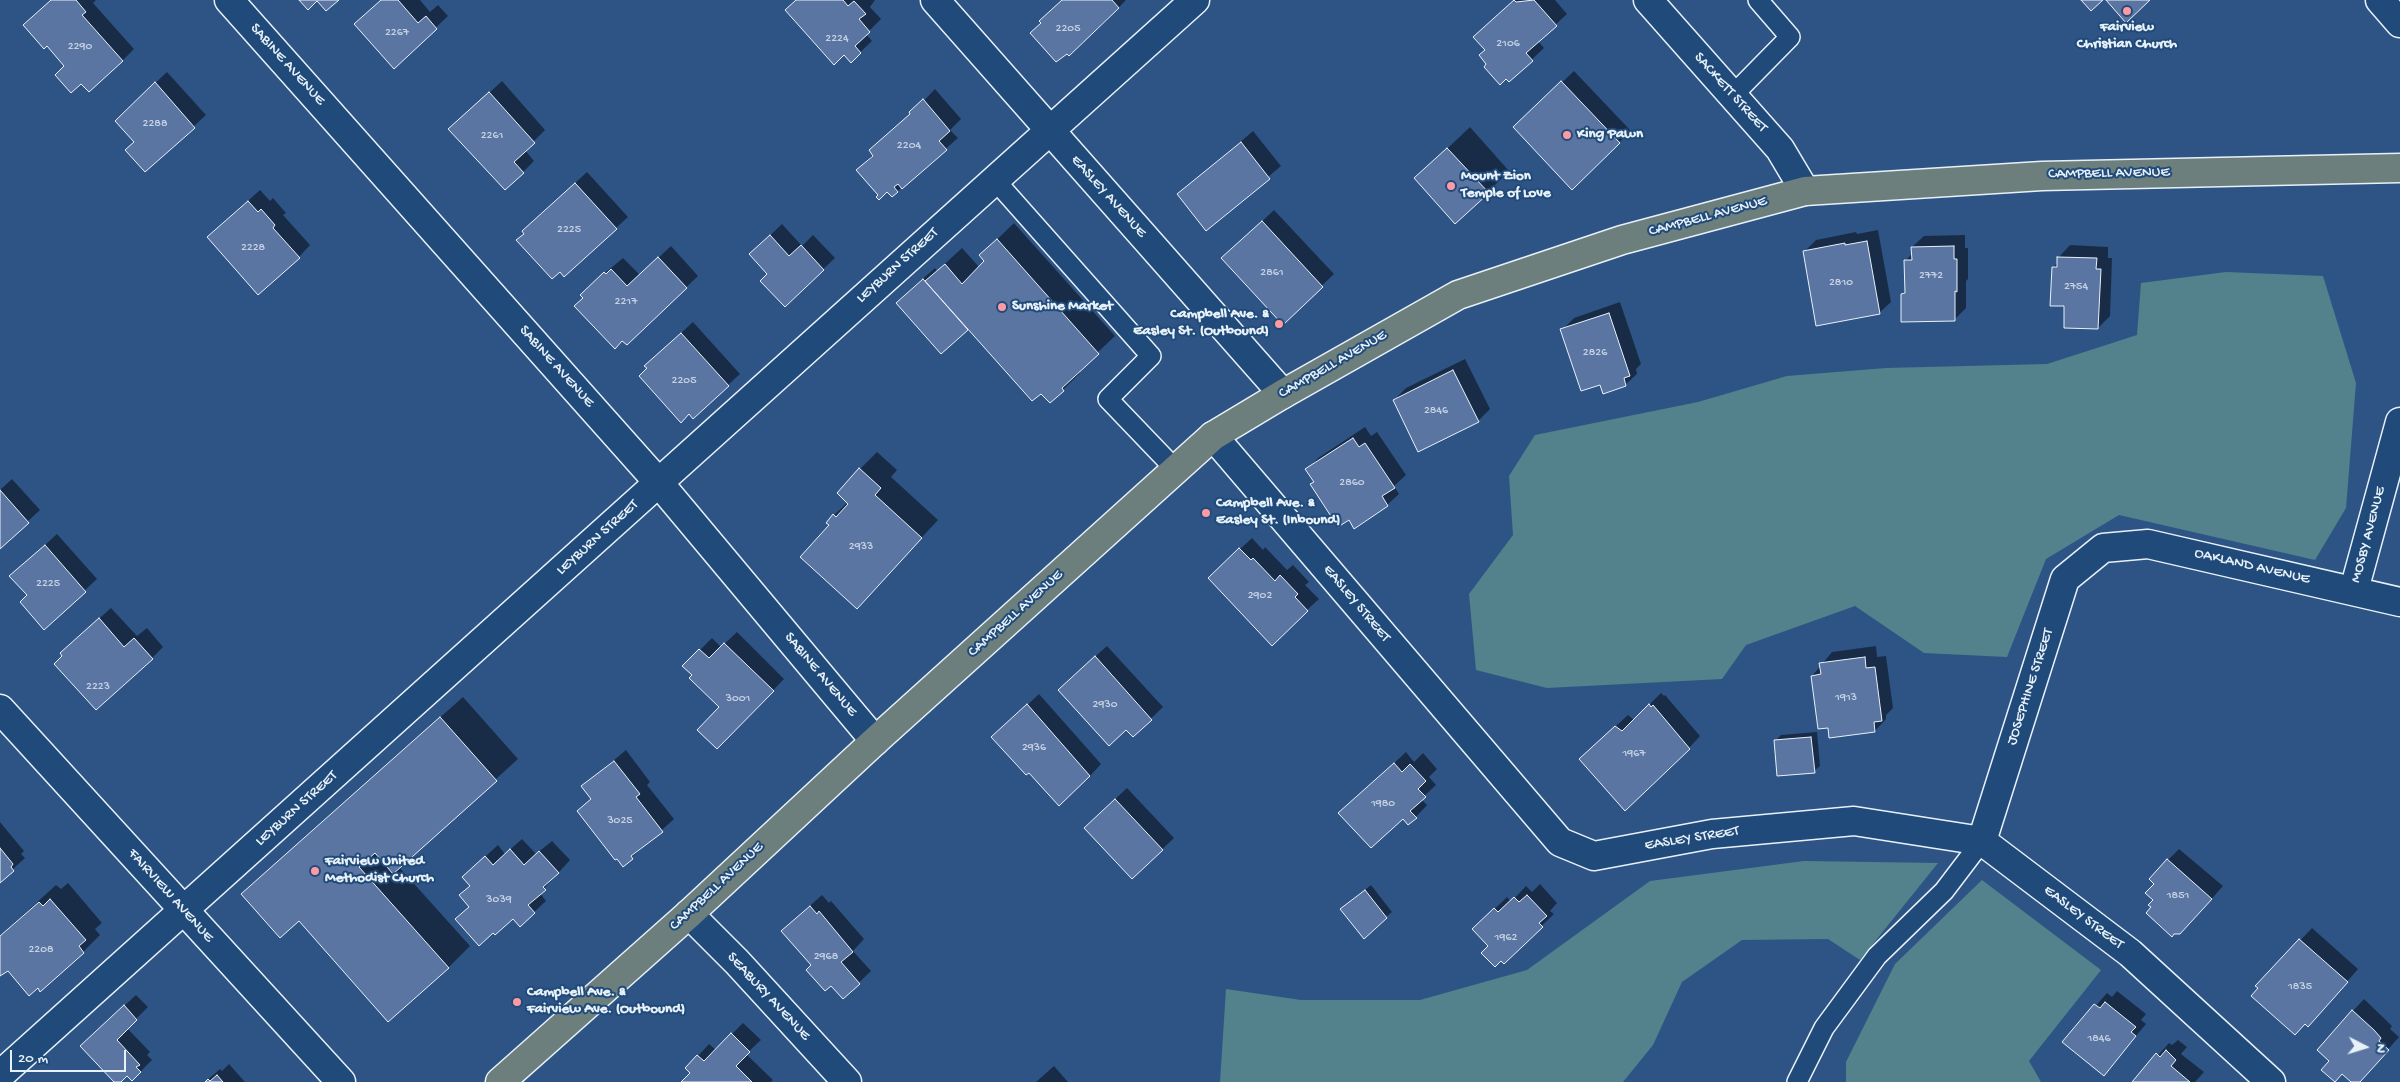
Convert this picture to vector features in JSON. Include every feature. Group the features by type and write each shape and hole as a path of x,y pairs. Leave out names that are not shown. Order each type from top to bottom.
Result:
{"main road":[{"name":"CAMPBELL AVENUE","path":"500,1082 689,914 875,741 1214,436 1283,394 1458,295 1622,240 1804,192 2042,176 2400,168"}],"street":[{"name":"SABINE AVENUE","path":"229,0 659,483 875,741"},
{"name":"EASLEY AVENUE","path":"935,0 1283,394"},
{"name":"LEYBURN STREET","path":"0,1075 184,912 1048,130 1195,0"},
{"name":"SACKETT STREET","path":"1648,0 1780,148 1804,192"},
{"path":"2380,0 2400,23"},
{"name":"MOSBY AVENUE","path":"2354,590 2400,422"},
{"name":"EASLEY STREET","path":"1214,436 1560,842 1594,856 1712,834 1854,822 1982,841 2130,953 2271,1082"},
{"name":"OAKLAND AVENUE","path":"2103,548 2148,544 2400,602"},
{"name":"JOSEPHINE STREET","path":"1982,841 2065,579 2103,548"},
{"name":"FAIRVIEW AVENUE","path":"0,709 341,1082"},
{"name":"SEABURY AVENUE","path":"689,914 847,1082"}],"lane":[{"path":"1733,95 1790,37 1758,0"},
{"path":"994,179 1150,356 1108,399 1176,470"},
{"path":"1797,1082 1824,1028 1877,956 1944,891 1982,841"}],"green space":[{"path":"2226,272 2323,276 2356,383 2346,508 2315,560 2119,515 2046,559 2007,657 1924,653 1855,606 1746,645 1722,679 1547,688 1476,670 1469,594 1513,535 1509,476 1535,435 1698,402 1787,376 1886,368 2047,364 2137,335 2141,283"},
{"path":"1804,861 1938,863 1860,960 1828,939 1742,940 1682,982 1653,1045 1623,1082 1220,1082 1226,989 1301,1000 1420,1000 1527,970 1650,881"},
{"path":"1982,880 2101,970 2029,1061 2041,1082 1846,1082 1846,1062 1895,964"}],"building":[{"path":"51,0 76,0 86,12 82,15 123,61 89,92 81,84 71,93 55,75 64,66 47,46 44,49 23,25"},
{"path":"299,0 339,0 326,11 317,1 308,10"},
{"path":"381,0 398,0 418,23 426,16 437,29 394,69 354,24"},
{"path":"796,0 843,0 848,6 854,1 866,14 859,19 870,32 855,46 861,53 851,63 844,55 834,65 785,10"},
{"path":"1062,0 1112,0 1119,8 1069,56 1067,54 1056,62 1030,33 1041,23 1039,21"},
{"path":"1514,0 1516,2 1534,0 1557,26 1526,53 1533,61 1509,82 1506,79 1500,85 1484,67 1486,64 1479,55 1485,50 1473,37"},
{"name":"Fairview Christian Church","path":"2081,0 2103,0 2091,11"},
{"name":"Fairview Christian Church","path":"2106,0 2150,0 2126,23"},
{"name":"King Pawn","path":"1561,81 1620,143 1572,190 1513,127"},
{"path":"155,82 195,128 145,172 125,150 134,142 115,121"},
{"path":"489,92 535,143 514,162 524,173 505,190 448,129"},
{"path":"923,99 950,131 939,141 947,150 902,189 898,184 894,187 898,192 892,197 887,192 879,200 876,197 878,195 856,170 873,156 869,150 910,114 909,112"},
{"path":"1241,142 1270,179 1206,231 1177,194"},
{"name":"Mount Zion Temple of Love","path":"1447,148 1489,193 1455,224 1414,178"},
{"path":"575,183 617,229 564,277 560,272 552,279 516,240 524,234 522,231"},
{"path":"248,201 258,212 261,209 275,225 273,228 300,258 258,295 207,237"},
{"path":"1262,221 1323,287 1283,325 1221,258"},
{"path":"770,235 789,256 801,245 824,270 785,307 760,281 767,274 749,254"},
{"name":"Sunshine Market","path":"997,239 1099,354 1062,388 1064,391 1050,403 1041,394 1032,401 925,281 945,264 962,284 984,261 979,255"},
{"path":"1867,241 1880,314 1816,326 1803,251"},
{"path":"1954,246 1954,259 1957,259 1955,321 1901,322 1901,294 1905,293 1904,260 1912,260 1911,247"},
{"path":"658,257 687,288 627,345 622,341 615,349 574,306 583,298 580,295 604,272 606,274 611,269 627,286"},
{"path":"2057,257 2097,258 2096,269 2101,269 2098,329 2064,328 2064,306 2050,306 2052,267 2057,267"},
{"path":"923,279 968,330 941,354 896,303"},
{"path":"1609,313 1630,376 1624,378 1626,386 1603,394 1600,385 1581,391 1560,329"},
{"path":"681,333 729,386 693,419 689,414 681,423 639,376 647,368 644,366"},
{"path":"1453,370 1479,422 1418,452 1393,400"},
{"path":"1353,438 1359,447 1365,443 1395,488 1382,496 1388,506 1354,529 1349,520 1338,527 1310,484 1314,482 1305,469"},
{"path":"859,468 881,488 875,495 922,538 857,609 800,557 829,525 826,523 833,514 836,517 848,504 837,493"},
{"path":"0,490 29,523 0,549"},
{"path":"45,545 86,592 44,630 20,602 27,595 9,576"},
{"path":"1239,548 1251,560 1253,558 1275,581 1280,575 1298,594 1295,597 1308,611 1272,646 1208,578"},
{"path":"99,618 124,647 134,638 153,659 96,710 54,664 62,656 60,653"},
{"path":"724,643 774,691 717,749 697,730 719,707 689,678 692,675 682,666 699,649 709,658"},
{"path":"1095,656 1152,720 1133,737 1126,730 1109,746 1058,690"},
{"path":"1865,657 1866,668 1875,667 1882,721 1874,722 1875,732 1829,738 1828,728 1818,729 1811,676 1821,674 1819,663"},
{"path":"1027,704 1090,776 1059,806 1029,773 1026,775 991,737"},
{"path":"1649,704 1651,707 1653,705 1690,749 1625,811 1579,759 1615,726 1622,731"},
{"name":"Fairview United Methodist Church","path":"440,717 497,781 393,874 375,853 359,867 449,968 388,1022 299,921 280,938 241,894"},
{"path":"1811,737 1815,773 1777,776 1774,740"},
{"path":"614,761 640,794 636,797 663,832 631,856 633,859 623,867 617,859 615,860 577,811 591,799 581,786"},
{"path":"1394,763 1402,772 1410,764 1426,781 1418,789 1426,797 1410,811 1417,818 1408,825 1403,819 1371,848 1338,813"},
{"path":"1115,799 1163,850 1132,879 1084,828"},
{"path":"0,848 13,864 11,867 14,871 0,883"},
{"path":"510,849 524,865 539,851 559,873 543,887 546,890 528,905 535,913 520,927 513,919 479,946 455,919 469,907 459,895 470,886 462,877 485,856 493,865"},
{"path":"2167,859 2212,899 2180,934 2174,934 2172,937 2146,913 2151,907 2148,905 2153,900 2145,893 2154,884 2149,879"},
{"path":"1365,890 1387,918 1364,939 1340,909"},
{"path":"1527,895 1547,916 1539,923 1543,927 1504,964 1501,961 1495,967 1481,953 1488,946 1472,929 1494,908 1498,912 1514,897 1519,902"},
{"path":"50,899 86,940 79,946 84,953 40,992 38,988 29,996 8,971 0,976 0,936 39,902 43,906"},
{"path":"810,906 817,914 819,911 853,952 841,962 860,984 843,999 831,986 825,991 806,970 811,965 781,931"},
{"path":"2299,939 2348,982 2308,1027 2305,1024 2295,1035 2251,996 2258,988 2255,986"},
{"path":"2105,1002 2136,1027 2131,1032 2136,1036 2104,1076 2062,1042 2094,1004 2100,1008"},
{"path":"124,1005 137,1020 117,1040 140,1065 136,1067 141,1072 132,1081 127,1076 121,1082 114,1082 80,1046"},
{"path":"2352,1010 2374,1030 2381,1038 2379,1041 2389,1050 2360,1082 2351,1082 2342,1074 2335,1082 2321,1070 2329,1061 2317,1050"},
{"path":"731,1033 750,1052 736,1066 752,1082 681,1082 690,1073 685,1068 697,1055 704,1061"},
{"path":"2166,1050 2176,1060 2171,1066 2190,1082 2132,1082 2156,1053 2160,1057"},
{"path":"217,1075 223,1082 205,1082 208,1079 210,1081"}],"place":[{"name":"Fairview Christian Church","path":"2127,11"},
{"name":"King Pawn","path":"1567,135"},
{"name":"Mount Zion Temple of Love","path":"1451,186"},
{"name":"Sunshine Market","path":"1002,307"},
{"name":"Campbell Ave. & Easley St. (Outbound)","path":"1279,324"},
{"name":"Campbell Ave. & Easley St. (Inbound)","path":"1206,513"},
{"name":"Fairview United Methodist Church","path":"315,871"},
{"name":"Campbell Ave. & Fairview Ave. (Outbound)","path":"517,1002"}]}
